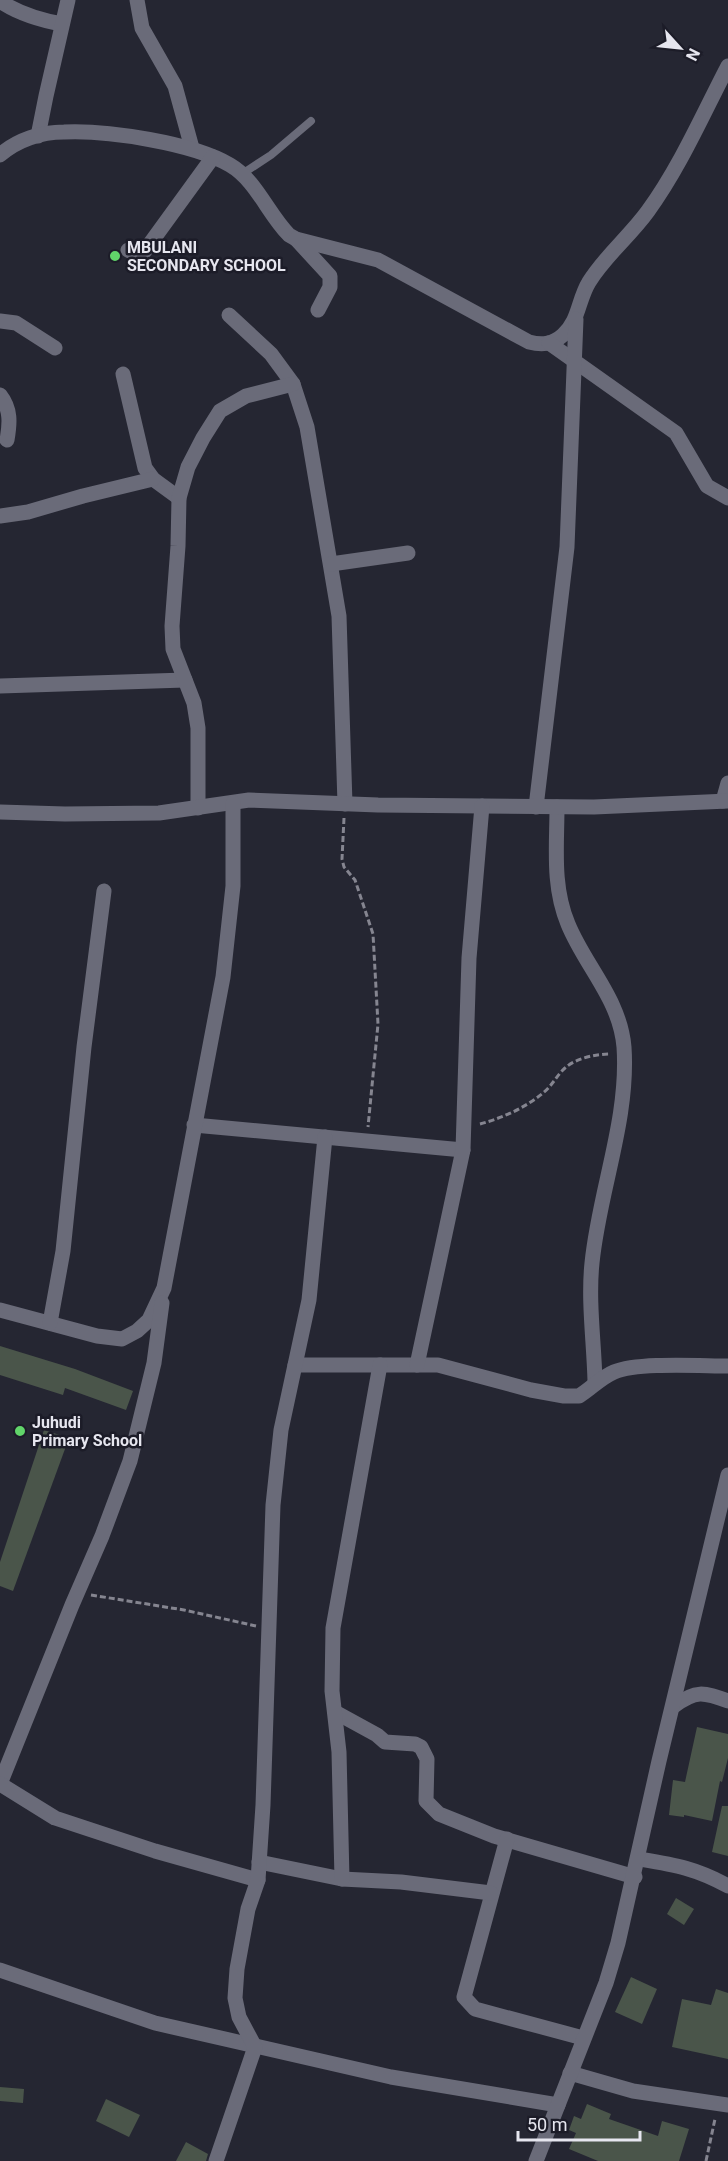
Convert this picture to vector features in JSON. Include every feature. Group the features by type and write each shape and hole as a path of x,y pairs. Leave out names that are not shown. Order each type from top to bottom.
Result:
{"street":[{"path":"38,136 68,0"},
{"path":"137,0 142,28 175,86 192,148"},
{"path":"0,1 25,15 62,24"},
{"path":"536,807 567,547 576,319 588,284 648,212 676,165 728,66"},
{"path":"0,155 10,146 38,136 63,132 110,134 192,148 213,157 242,174 284,230 296,239 330,276 330,287 318,310"},
{"path":"128,250 138,255 144,252 213,157"},
{"path":"296,239 378,260 529,342 541,345 549,343 562,336 576,319"},
{"path":"229,315 271,354 293,384 307,427 339,616 345,804"},
{"path":"0,321 16,323 55,348"},
{"path":"549,343 676,433 707,486 728,498"},
{"path":"123,374 145,468 153,479 179,498"},
{"path":"198,808 198,729 194,703 173,649 172,626 179,498 188,467 220,411 246,396 293,384"},
{"path":"0,395 7,405 10,422 8,440"},
{"path":"0,516 28,512 153,479"},
{"path":"331,564 408,553"},
{"path":"0,686 186,680"},
{"path":"0,812 159,813 249,800 345,804 594,807 725,801 728,783"},
{"path":"233,803 233,886 223,977 164,1288 154,1363 130,1461 102,1536 0,1784 55,1818 155,1851 258,1880"},
{"path":"417,1365 463,1150 469,958 482,806"},
{"path":"557,807 556,872 561,903 578,946 610,999 618,1020 624,1053 623,1092 618,1125 592,1263 596,1381"},
{"path":"50,1323 63,1251 104,891"},
{"path":"194,1125 463,1150"},
{"path":"216,2161 255,2047 239,2017 235,1998 237,1969 248,1909 258,1880 263,1805 273,1505 281,1430 309,1300 325,1137"},
{"path":"0,1310 97,1336 122,1339 137,1331 149,1320 164,1288"},
{"path":"296,1365 438,1365 531,1390 564,1396 579,1396 596,1381 616,1371 644,1367 728,1366"},
{"path":"342,1879 339,1752 332,1691 333,1628 380,1365"},
{"path":"536,2161 609,1973 635,1877 659,1761 728,1475"},
{"path":"674,1706 687,1696 696,1693 710,1694 728,1701"},
{"path":"335,1712 377,1735 385,1742 415,1744 421,1748 427,1760 426,1801 439,1814 507,1839 635,1877"},
{"path":"507,1839 464,1997 475,2009 583,2038"},
{"path":"639,1859 689,1868 728,1886"},
{"path":"259,1862 342,1879 400,1882 491,1893"},
{"path":"0,1970 154,2023 391,2077 558,2105"},
{"path":"570,2073 633,2091 723,2104"}],"lane":[{"path":"242,174 272,155 311,122"}],"path":[{"path":"345,804 342,859 344,867 354,880 374,934 378,1024 367,1141"},
{"path":"464,1128 493,1121 526,1104 542,1094 564,1068 572,1063 600,1054 624,1053"},
{"path":"78,1592 124,1602 184,1610 269,1629"},
{"path":"706,2161 723,2104"}],"building":[{"path":"0,1346 75,1369 133,1391 126,1410 65,1388 63,1395 0,1375"},
{"path":"44,1430 69,1438 13,1591 0,1586 0,1562"},
{"path":"697,1727 728,1734 728,1758 722,1782 720,1781 712,1821 684,1815 684,1817 669,1815 673,1780 685,1782"},
{"path":"722,1806 728,1806 728,1856 712,1852"},
{"path":"676,1898 694,1909 684,1925 667,1914"},
{"path":"631,1977 657,1989 642,2024 615,2012"},
{"path":"716,1989 728,1993 728,2059 672,2047 682,1999 711,2005"},
{"path":"0,2087 24,2089 23,2103 0,2101"},
{"path":"106,2099 140,2115 129,2137 96,2121"},
{"path":"587,2104 611,2114 609,2119 658,2136 662,2121 689,2129 679,2161 598,2161 569,2149 576,2133 569,2130 574,2116 581,2119"},
{"path":"186,2142 208,2154 206,2161 176,2161"}],"place":[{"name":"MBULANI SECONDARY SCHOOL","path":"115,256"},
{"name":"Juhudi Primary School","path":"20,1431"}]}
